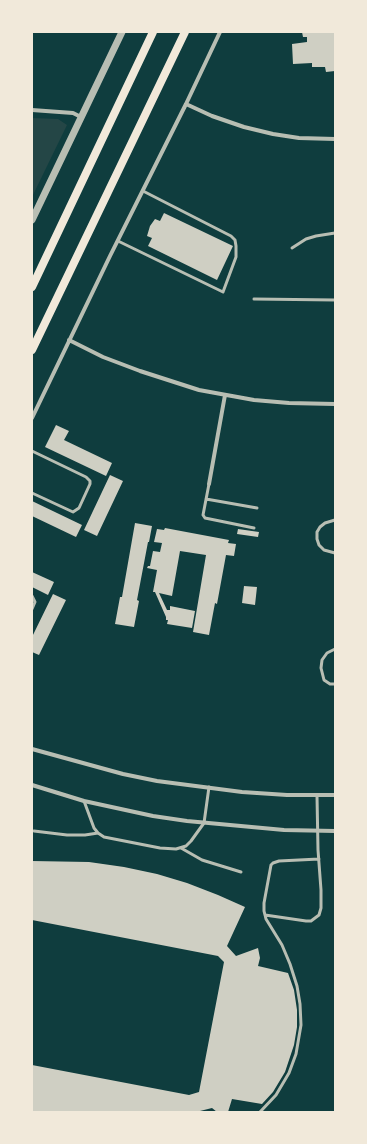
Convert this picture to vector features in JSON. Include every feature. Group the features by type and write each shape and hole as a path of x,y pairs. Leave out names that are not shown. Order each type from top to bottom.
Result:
{"main road":[{"path":"32,287 153,32"},
{"path":"32,350 185,32"}],"street":[{"path":"32,220 122,32"},
{"path":"32,418 220,32"},
{"path":"186,104 212,116 244,127 273,134 299,138 335,139"},
{"path":"32,110 73,112 81,117"},
{"path":"69,340 103,357 140,371 199,390 225,395 289,403 335,404"},
{"path":"209,484 225,395"},
{"path":"32,749 123,774 157,781 287,795 335,795"},
{"path":"32,785 84,801 153,816 204,823 284,830 335,831"}],"lane":[{"path":"118,241 223,292 236,257 235,240 231,236 142,192"},
{"path":"292,248 306,239 335,232"},
{"path":"254,298 335,300"},
{"path":"32,451 86,477 90,481 79,508 73,512 32,493"},
{"path":"209,484 203,515 205,518 254,528"},
{"path":"206,499 257,508"},
{"path":"335,520 325,523 317,532 319,545 324,550 335,554"},
{"path":"32,596 35,602 32,609"},
{"path":"335,649 327,654 322,660 321,668 324,680 330,684 335,684"},
{"path":"181,848 191,842 204,823 209,787"},
{"path":"265,915 311,921 319,915 321,908 321,890 317,796"},
{"path":"84,801 90,819 98,833 104,837 160,848 181,848 202,860 241,872"},
{"path":"34,831 67,835 98,833"},
{"path":"260,1112 276,1095 289,1073 296,1054 301,1025 297,986 290,964 282,945 265,915 264,903 268,878 273,863 279,861 319,859"}],"shaded area":[{"path":"32,118 58,119 67,125 32,197"}],"building":[{"path":"302,32 335,32 335,71 326,72 325,67 312,67 312,63 293,64 292,44 307,42 307,37 303,37"},
{"path":"164,213 233,246 217,280 148,246 152,238 147,236 150,226 155,219 160,221"},
{"path":"56,425 69,431 64,440 112,463 106,476 45,447"},
{"path":"110,475 123,481 97,536 84,530"},
{"path":"32,501 82,525 76,537 32,516"},
{"path":"135,523 152,526 137,600 139,601 134,627 115,624 120,597 122,597"},
{"path":"165,528 229,540 228,543 236,544 234,556 226,555 217,604 215,603 209,635 193,632 206,555 180,551 172,596 159,593 167,610 170,610 170,606 195,611 192,628 167,624 168,620 166,620 155,592 153,592 157,570 147,568 150,566 153,551 160,552 162,543 154,542 157,529 164,530"},
{"path":"238,529 259,532 258,537 237,534"},
{"path":"32,572 54,582 48,595 32,587"},
{"path":"244,586 257,587 255,605 242,603"},
{"path":"53,594 66,600 39,655 32,652 32,637"},
{"path":"32,861 89,862 157,874 187,883 245,907 227,946 236,956 258,948 260,958 258,966 288,973 294,990 297,1010 297,1027 294,1045 285,1072 273,1092 262,1104 232,1099 228,1112 217,1112 212,1108 196,1112 32,1112 32,1065 189,1095 199,1092 224,962 218,956 32,920"}]}
